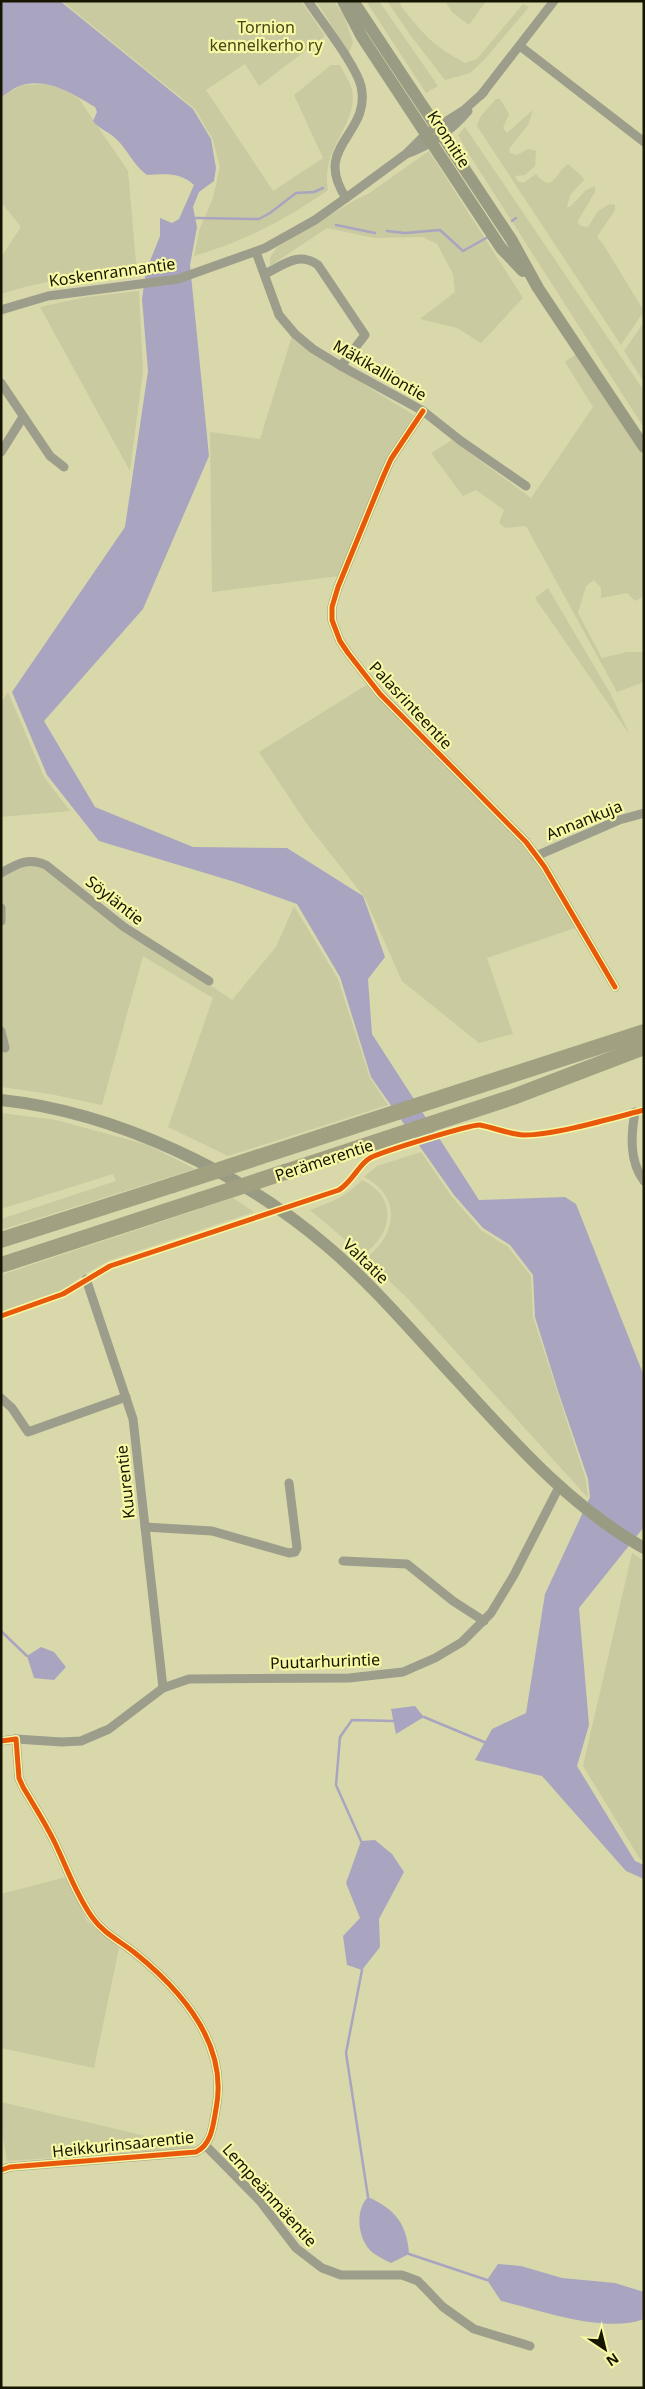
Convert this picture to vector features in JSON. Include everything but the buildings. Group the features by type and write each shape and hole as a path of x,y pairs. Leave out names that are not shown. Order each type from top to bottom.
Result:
{"highway":[{"name":"Perämerentie","path":"1,1240 644,1032"},
{"name":"Perämerentie","path":"1,1264 456,1116 547,1085 644,1048"}],"main road":[{"name":"Kromitie","path":"343,1 362,37 510,239 538,288 644,447"},
{"name":"Kromitie","path":"353,1 434,135"},
{"name":"Valtatie","path":"1,1100 59,1111 146,1137 232,1179 286,1215 327,1245 359,1275 515,1443 559,1487 581,1505 642,1547"}],"street":[{"path":"308,1 350,64 360,86 361,107 357,121 337,154 334,172 346,198"},
{"name":"Koskenrannantie","path":"2,309 48,296 178,279 256,252 284,239 346,198 434,135 453,128 484,92 554,1"},
{"path":"520,46 644,142"},
{"name":"Mäkikalliontie","path":"256,252 278,315 285,325 312,349 423,411 460,441 526,486"},
{"path":"265,274 292,259 312,260 318,265 365,335 341,366"},
{"path":"1,382 50,456 64,467"},
{"name":"Palasrinteentie","path":"423,411 391,459 383,477 338,587 332,607 332,620 344,647 380,694 519,834 536,856 615,987"},
{"path":"1,452 24,417"},
{"name":"Annankuja","path":"536,856 619,820 644,813"},
{"name":"Söyläntie","path":"1,873 23,861 35,861 46,865 124,927 209,982"},
{"path":"1,908 1,922"},
{"path":"1,1031 5,1048"},
{"path":"635,1112 631,1142 637,1170 644,1182"},
{"name":"Kuurentie","path":"86,1279 134,1420 163,1688"},
{"path":"1,1398 12,1408 28,1432 126,1397"},
{"path":"145,1527 212,1531 290,1553 295,1552 297,1548 290,1483"},
{"name":"Puutarhurintie","path":"16,1739 62,1742 82,1741 108,1729 163,1688 189,1679 349,1678 403,1672 435,1658 462,1642 484,1621 514,1576 559,1487"},
{"path":"343,1561 408,1564 452,1601 484,1621"},
{"path":"1,1741 16,1739"},
{"name":"Heikkurinsaarentie","path":"1,2170 196,2152 205,2145 211,2132 218,2087 214,2056 199,2021 176,1992 151,1966 109,1934 93,1919 54,1839 19,1778 16,1739"},
{"name":"Lempeänmäentie","path":"205,2145 260,2201 296,2248 322,2268 341,2275 402,2275 418,2281 443,2307 474,2329 530,2346"}],"green space":[{"name":"Tornion kennelkerho ry","path":"62,1 301,1 325,36 259,86 245,64 206,90 273,191 323,158 294,95 331,65 340,65 351,87 353,102 350,114 329,161 327,175 328,190 297,211 264,229 230,244 194,256 200,228 213,198 220,167 213,140 195,109"},
{"path":"316,1 334,1 344,16 353,42 349,53"},
{"path":"366,1 379,1 438,86 426,93"},
{"path":"387,1 400,1 401,6 429,39 444,51 465,63 477,59 523,4 529,7 485,59 470,73 445,80"},
{"path":"445,1 486,1 469,25 452,12"},
{"path":"45,84 66,90 79,99 128,171 137,274 64,279 1,294 1,257 21,227 1,202 1,97 22,85"},
{"path":"496,99 500,99 509,114 503,128 507,133 533,110 528,125 509,149 510,153 517,155 528,149 536,151 535,166 525,175 515,176 518,181 523,183 536,174 542,180 551,182 568,164 584,180 570,195 567,207 570,207 586,190 595,186 595,192 577,222 581,226 588,227 598,211 610,204 615,205 615,210 597,237 644,311 621,345 477,126 480,117"},
{"path":"465,127 644,391 644,428 465,148 458,135"},
{"path":"429,151 523,298 481,343 457,328 420,319 455,292 453,274 437,244 422,237 374,238 327,228 270,266 270,258 276,248 368,194"},
{"path":"139,291 143,371 130,471 40,307 86,297"},
{"path":"644,322 644,382 624,351"},
{"path":"292,336 311,352 414,415 389,459 339,576 212,592 210,432 260,439"},
{"path":"576,354 644,457 644,596 635,601 627,593 601,598 601,588 594,580 586,586 578,613 602,658 627,652 644,652 644,682 617,692 526,526 505,528 499,523 504,510 476,490 463,496 431,453 452,440 531,498 593,407 565,362"},
{"path":"548,588 610,693 630,735 535,598"},
{"path":"368,684 516,837 539,864 578,927 487,958 513,1034 479,1043 402,981 365,898 307,824 259,752"},
{"path":"8,692 44,777 70,811 1,817 1,703"},
{"path":"41,864 152,945 232,1000 276,947 294,906 338,979 370,1078 388,1105 228,1156 168,1127 213,998 143,956 102,1105 50,1094 1,1087 1,869"},
{"path":"1,1113 56,1120 148,1145 195,1169 1,1230 1,1219 116,1181 113,1174 1,1209"},
{"path":"421,1152 452,1197 481,1230 508,1247 531,1276 533,1317 586,1480 588,1498 410,1301 366,1258 384,1238 391,1216 390,1205 385,1194 364,1177 377,1166"},
{"path":"362,1180 382,1196 388,1216 386,1227 381,1237 363,1255 310,1210 338,1198"},
{"path":"233,1198 254,1212 108,1261 82,1276 52,1299 1,1317 1,1275"},
{"path":"632,1553 644,1561 644,1861 640,1859 583,1766"},
{"path":"66,1877 87,1921 119,1948 94,2068 1,2048 1,1894"},
{"path":"1,2102 197,2148 7,2161 1,2126"}],"shaded area":[{"path":"1,1 60,1 193,109 211,139 216,168 214,181 199,192 193,207 197,227 190,265 209,456 143,609 44,721 95,807 193,847 287,848 363,896 385,957 368,979 372,1034 479,1200 565,1197 576,1204 644,1376 644,1527 579,1608 589,1725 577,1766 635,1861 644,1865 644,1879 626,1871 542,1776 475,1760 492,1729 526,1713 545,1594 590,1497 588,1479 535,1317 533,1275 510,1245 483,1228 454,1195 371,1077 340,977 297,904 235,882 99,841 47,775 12,692 125,527 148,371 142,299 146,271 160,236 160,218 172,223 179,219 194,185 178,176 166,174 147,175 119,142 93,121 97,112 95,107 69,92 51,85 32,83 19,86 1,97"},
{"path":"41,1647 54,1652 66,1667 54,1680 34,1678 27,1656"},
{"path":"415,1706 424,1717 396,1734 391,1709"},
{"path":"375,1840 392,1854 404,1872 379,1919 380,1947 362,1970 347,1965 343,1936 360,1918 346,1883 361,1841"},
{"path":"368,2197 386,2207 398,2219 406,2234 409,2254 391,2263 368,2248 361,2234 359,2218"},
{"path":"498,2264 521,2266 562,2278 615,2283 644,2292 644,2319 628,2323 611,2324 592,2322 554,2315 501,2301 487,2280"}],"waterway":[{"path":"196,218 259,219 296,193 314,192 323,188"},
{"path":"512,221 516,218"},
{"path":"336,225 375,233"},
{"path":"387,231 405,233 440,230 463,251 488,237"},
{"path":"1,1631 27,1656"},
{"path":"424,1717 484,1742"},
{"path":"361,1841 336,1785 340,1737 352,1720 394,1721"},
{"path":"362,1970 346,2053 368,2197"},
{"path":"409,2254 487,2280"}],"cycle path":[{"path":"423,411 391,459 383,477 338,587 332,607 332,620 340,641 380,694 526,842 544,866 615,987"},
{"path":"1,1316 63,1294 110,1266 339,1190 344,1187 366,1160 444,1133 480,1125 524,1135 537,1134 584,1126 644,1110"},
{"path":"1,1741 16,1739 19,1778 50,1832 76,1889 96,1923 153,1968 185,2002 198,2021 208,2041 215,2063 218,2085 213,2128 209,2139 196,2152 10,2167 1,2170"}]}
